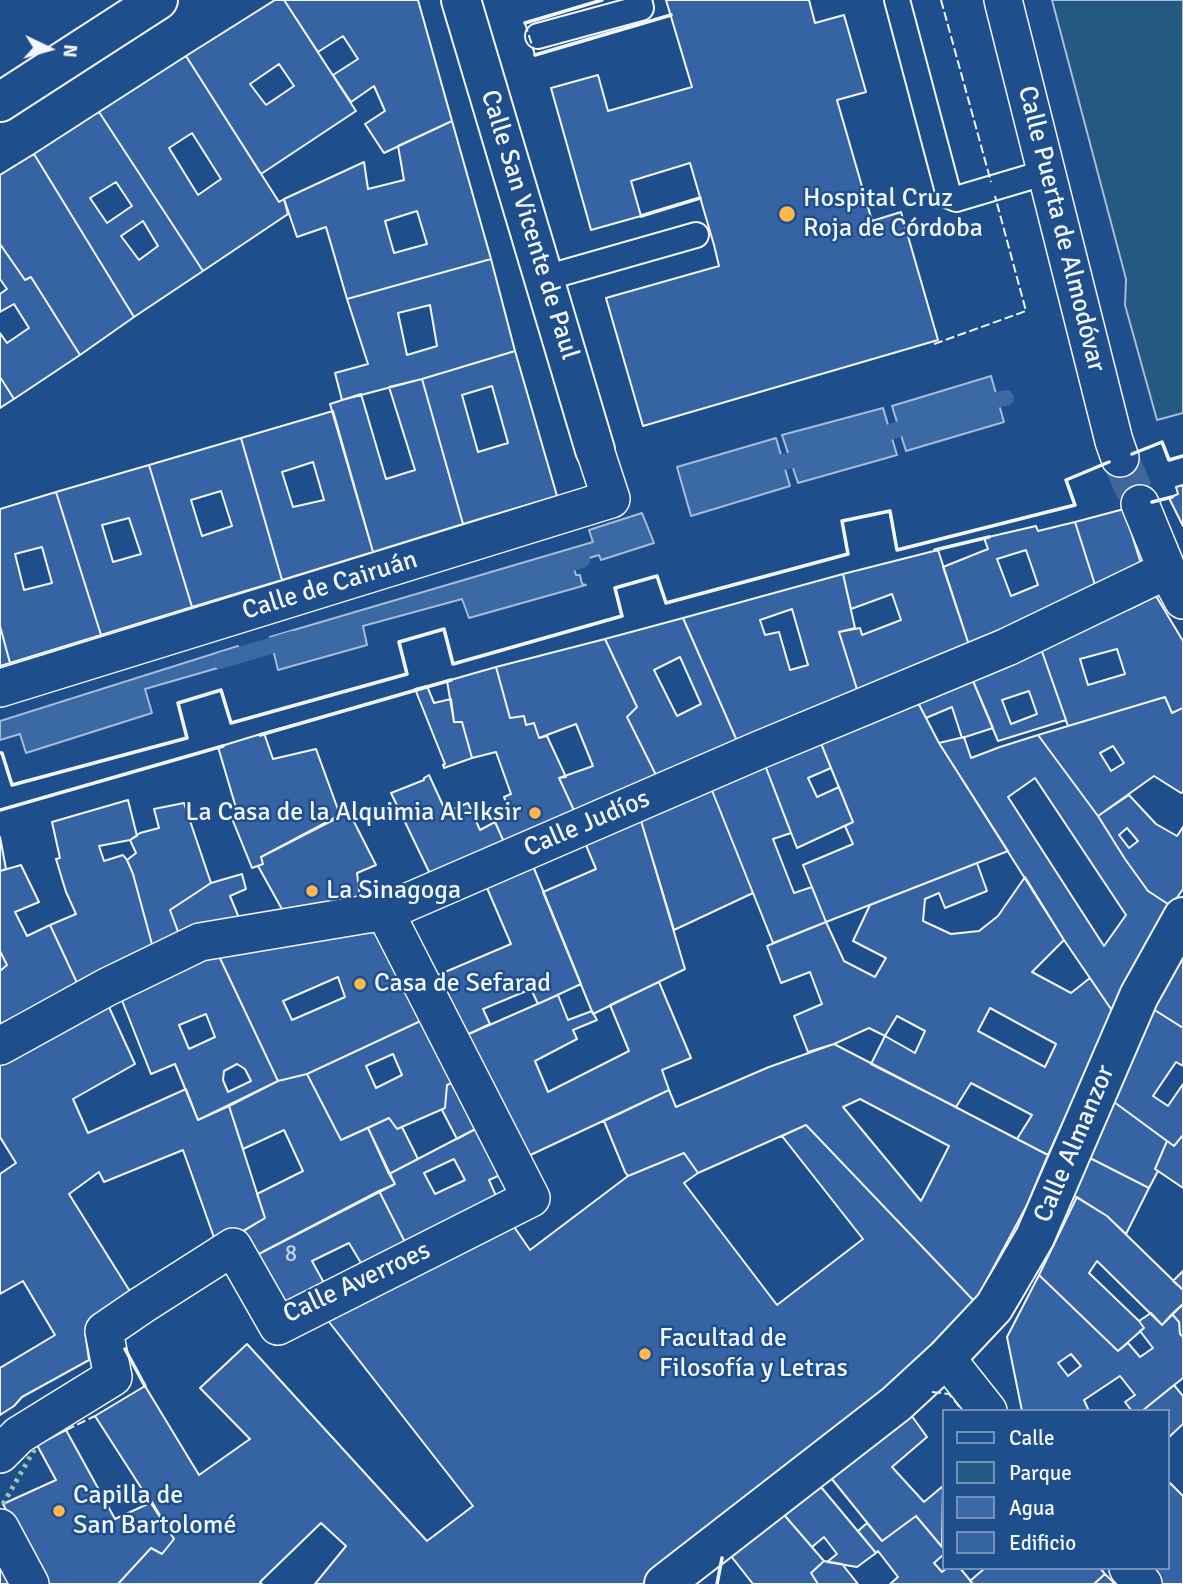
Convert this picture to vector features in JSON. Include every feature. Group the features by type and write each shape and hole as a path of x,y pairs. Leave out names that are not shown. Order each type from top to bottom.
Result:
{"street":[{"path":"0,102 158,0"},
{"name":"Calle San Vicente de Paul","path":"461,0 595,450"},
{"name":"Calle Puerta de Almodóvar","path":"1003,0 1120,458"},
{"name":"Calle de Cairuán","path":"0,688 611,499 595,450"},
{"path":"1140,505 1175,585"},
{"name":"Calle Judíos","path":"0,1046 107,987 200,942 385,912 759,750 1007,647 1175,585"},
{"name":"Calle Averroes","path":"0,1454 19,1434 113,1377 104,1332 233,1247 278,1326 531,1198 385,912"},
{"name":"Calle Almanzor","path":"664,1584 896,1404 946,1358 995,1307 1035,1237 1139,996 1183,916"},
{"path":"946,1358 986,1409"},
{"path":"0,1528 30,1584"},
{"path":"1130,1570 1143,1584"}],"lane":[{"path":"538,36 641,8 639,0"},
{"path":"897,0 949,196 956,199 1047,172"},
{"path":"545,278 696,235"}],"green space":[{"path":"1052,0 1183,0 1183,413 1157,420 1125,305 1126,279"}],"water":[{"path":"991,376 1004,422 906,451 892,406"},
{"path":"883,408 897,455 798,483 782,435"},
{"path":"776,438 790,486 691,516 677,467"},
{"path":"642,513 654,543 601,560 599,555 572,563 576,575 580,575 582,584 586,585 469,618 462,599 363,626 367,645 278,670 270,637 593,542 589,530"},
{"path":"238,646 242,661 145,689 152,713 26,753 20,734 0,740 0,721"}],"building":[{"path":"275,0 284,0 356,111 261,174 186,56","holes":["279,64 294,86 266,105 250,84"]},
{"path":"284,0 418,0 452,121 384,153 365,124 385,111 374,86 351,102 333,75 358,59 343,36 318,52"},
{"name":"Hospital Cruz Roja de Córdoba","path":"666,0 809,0 815,23 844,15 866,92 837,100 872,221 901,212 938,340 643,426 606,298 719,266 714,245 690,163 631,181 641,216 591,230 551,88 598,75 608,111 692,87"},
{"path":"186,56 279,202 284,199 288,214 203,271 99,112","holes":["192,133 221,179 198,195 169,148"]},
{"path":"99,112 203,271 134,317 34,154","holes":["116,182 132,206 107,223 90,198","143,221 158,246 139,260 121,236"]},
{"path":"452,121 491,259 347,299 326,227 297,237 284,199 364,162 368,189 404,180 398,146","holes":["417,211 427,244 394,253 385,221"]},
{"path":"34,154 134,317 80,355 31,277 25,280 0,244 0,175"},
{"path":"0,244 25,280 31,277 80,355 14,399 0,377 0,333 7,343 29,328 14,304 0,312 0,294 7,289 0,279"},
{"path":"491,259 515,351 342,400 335,373 368,364 347,299","holes":["430,305 437,346 407,355 398,313"]},
{"path":"515,351 557,496 463,524 422,379","holes":["492,386 508,443 478,452 462,395"]},
{"path":"0,377 14,399 0,408"},
{"path":"422,379 463,524 373,552 330,404 361,394 386,479 415,470 389,387"},
{"path":"333,411 373,552 282,580 241,438","holes":["313,462 324,500 293,507 282,472"]},
{"path":"241,438 282,580 192,607 149,465","holes":["221,491 232,526 202,536 191,500"]},
{"path":"149,465 192,607 101,635 56,492","holes":["129,518 141,554 113,562 102,525"]},
{"path":"1183,485 1183,526 1169,498 1178,494 1176,487"},
{"path":"56,492 101,635 10,663 0,626 0,509","holes":["42,547 52,583 24,590 15,554"]},
{"path":"1124,509 1142,567 1096,588 1075,522"},
{"path":"1075,522 1096,588 970,648 943,567 988,549 984,538 1036,526 1038,531","holes":["1026,550 1038,585 1011,596 997,559"]},
{"path":"938,550 970,648 860,699 839,632 860,628 862,635 901,620 892,594 851,609 843,574"},
{"path":"843,574 855,628 839,632 860,699 741,750 683,618","holes":["792,609 808,665 790,670 779,632 765,635 760,620"]},
{"path":"1156,596 1183,641 1183,708 1172,713 1165,697 1068,726 1039,643 1132,608","holes":["1117,649 1125,674 1088,685 1080,659"]},
{"path":"683,618 741,750 661,785 627,717 637,707 605,639","holes":["680,657 701,704 677,716 654,670"]},
{"path":"0,626 10,663 0,666"},
{"path":"605,639 637,707 627,717 661,785 578,819 559,778 593,766 576,724 539,738 534,723 526,725 524,716 510,718 496,667"},
{"path":"1039,643 1066,720 998,741 968,669","holes":["1029,691 1037,714 1011,724 1002,700"]},
{"path":"496,667 510,718 524,716 526,725 534,723 539,738 547,736 566,777 559,778 578,819 508,851 495,822 511,816 504,797 511,794 496,752 472,758 462,722 454,722 447,681"},
{"path":"968,669 993,728 962,738 952,707 926,718 913,693"},
{"path":"427,686 434,703 451,699 454,722 462,722 472,758 444,768 445,764 415,689"},
{"path":"913,693 939,743 1008,851 826,922 803,865 853,844 845,826 853,822 818,736"},
{"path":"1165,697 1172,713 1183,708 1183,792 1154,776 1098,816 1038,735","holes":["1113,746 1124,763 1111,771 1100,753"]},
{"path":"264,733 273,759 316,749 340,815 261,857 263,864 252,868 233,821 239,818 218,747"},
{"path":"1038,735 1098,816 1148,891 1171,906 1113,1012 939,743 964,737 971,758","holes":["1035,778 1126,915 1104,946 1008,797"]},
{"path":"818,736 831,768 808,778 817,797 839,787 853,822 797,848 763,760"},
{"path":"763,760 791,833 773,839 794,893 812,887 826,922 773,943 709,783"},
{"path":"429,775 446,812 468,803 480,830 495,822 508,851 432,878 391,793 424,780"},
{"path":"709,783 753,893 674,930 639,814"},
{"path":"1129,795 1156,824 1177,836 1183,827 1183,889 1171,906 1148,891 1098,816","holes":["1127,828 1138,841 1129,848 1119,835"]},
{"path":"128,800 137,836 99,846 104,861 123,855 127,860 153,948 78,985 50,925 76,914 56,859 60,858 52,822"},
{"path":"184,803 211,883 170,910 180,937 153,948 127,860 136,853 130,840 140,833 159,828 154,809"},
{"path":"349,812 376,865 357,873 360,898 283,911 258,866 263,864 261,857"},
{"path":"639,814 685,969 593,1014 543,892 596,869 583,838"},
{"path":"0,837 6,869 0,871"},
{"path":"531,861 581,984 538,1004 531,989 483,1009 490,1024 462,1037 431,978 511,944 484,881"},
{"path":"977,863 987,891 945,908 939,893 925,899 923,921 951,934 979,931 998,916 1025,877 1064,940 1032,972 1071,993 1090,978 1113,1012 1048,1155 1017,1139 1032,1115 971,1083 956,1107 871,1064 885,1036 869,1028 808,1052 794,1016 822,1004 810,972 781,983 767,946 826,922 844,961 875,977 886,958 853,941 870,905","holes":["990,1008 1056,1044 1045,1067 978,1031","897,1016 925,1031 915,1053 885,1036"]},
{"path":"21,865 39,902 15,912 27,936 50,925 78,985 0,1024 0,971 7,965 0,951 0,871"},
{"path":"242,874 246,889 230,896 239,918 180,937 170,910 211,883"},
{"path":"380,929 427,1018 307,1074 278,1081 217,952","holes":["338,977 345,997 292,1020 283,1001"]},
{"path":"1183,949 1183,1028 1153,1009"},
{"path":"0,951 7,965 0,971"},
{"path":"217,952 278,1081 198,1120 175,1064 151,1074 121,998","holes":["206,1014 215,1037 189,1049 179,1025","237,1064 245,1069 251,1081 228,1092 223,1080 224,1071"]},
{"path":"659,982 691,1058 662,1070 669,1090 524,1158 462,1037 558,995 568,1020 592,1011 597,1020 573,1030 577,1039 535,1061 548,1092 629,1051 610,1005"},
{"path":"108,1005 135,1064 73,1099 88,1133 186,1089 198,1120 229,1106 265,1218 217,1246 183,1150 104,1182 99,1172 69,1194 131,1293 85,1332 89,1360 22,1397 0,1415 0,1368 55,1335 23,1281 0,1294 0,1174 16,1163 0,1137 0,1065"},
{"path":"1153,1009 1183,1028 1183,1066 1176,1062 1153,1096 1168,1106 1183,1084 1183,1135 1174,1146 1114,1102"},
{"path":"427,1018 459,1080 447,1085 445,1108 397,1129 389,1118 341,1140 307,1074","holes":["393,1054 402,1075 376,1088 366,1066"]},
{"path":"834,1044 1048,1155 1027,1205 975,1302 806,1125 698,1173 684,1153 628,1176 604,1121 669,1090 676,1107 769,1067","holes":["860,1099 949,1146 921,1201 843,1107"]},
{"path":"307,1074 341,1140 368,1128 395,1184 251,1258 239,1234 265,1218 257,1194 303,1171 284,1130 243,1149 229,1106 278,1081"},
{"path":"459,1080 483,1125 457,1139 442,1110 445,1108 447,1085"},
{"path":"1114,1102 1167,1141 1155,1169 1158,1171 1149,1188 1088,1157"},
{"path":"389,1118 397,1129 402,1127 418,1159 389,1174 368,1128"},
{"path":"483,1125 507,1172 489,1180 500,1205 410,1252 379,1191 395,1184 389,1174","holes":["454,1159 465,1180 435,1194 424,1173"]},
{"name":"Facultad de Filosofía y Letras","path":"806,1125 975,1302 944,1345 644,1584 315,1584 346,1546 321,1523 260,1582 262,1584 118,1584 151,1548 162,1554 174,1539 95,1416 145,1386 199,1475 250,1439 200,1388 247,1344 427,1541 473,1506 322,1313 508,1218 530,1250 628,1176 684,1153 698,1173 684,1183 777,1305 863,1239 782,1136"},
{"path":"1183,1135 1183,1188 1155,1169 1167,1141 1174,1146"},
{"path":"1088,1157 1149,1188 1126,1234 1107,1216 1071,1194"},
{"path":"379,1191 410,1252 349,1270 361,1263 349,1243 312,1261 324,1283 284,1317 251,1258"},
{"path":"1077,1197 1107,1216 1183,1290 1183,1304 1162,1325 1097,1261 1089,1273 1144,1328 1118,1351 1039,1275"},
{"path":"1183,1271 1183,1290 1173,1281"},
{"path":"1039,1275 1118,1351 1128,1343 1140,1357 1153,1348 1140,1331 1144,1328 1139,1321 1151,1313 1162,1325 1172,1314 1179,1322 1180,1334 1183,1337 1183,1378 1144,1409 1130,1409 1125,1402 1135,1395 1120,1376 1084,1400 1088,1409 1022,1409 1007,1337","holes":["1071,1354 1081,1366 1068,1376 1058,1363"]},
{"path":"1183,1304 1183,1337 1180,1334 1179,1322 1172,1314"},
{"path":"1174,1385 1183,1396 1183,1424 1169,1437 1169,1409 1144,1409"},
{"path":"906,1408 927,1437 892,1467 924,1502 942,1487 942,1547 916,1516 882,1541 827,1473"},
{"name":"Capilla de San Bartolomé","path":"66,1430 115,1519 152,1502 174,1539 162,1554 151,1548 118,1584 45,1584 3,1504 56,1480 37,1445"},
{"path":"816,1481 876,1553 857,1567 827,1562 837,1554 824,1537 812,1547 779,1509"},
{"path":"1169,1482 1183,1496 1183,1584 1159,1584 1146,1570 1169,1570"},
{"path":"779,1509 824,1561 811,1573 818,1584 753,1584 727,1551"},
{"path":"916,1516 942,1547 942,1556 934,1563 942,1572 962,1570 973,1584 890,1584 898,1577 858,1531 867,1523 882,1541"},
{"path":"0,1557 14,1584 0,1584"},
{"path":"824,1561 842,1564 858,1584 818,1584 811,1573"},
{"path":"983,1570 1102,1570 1105,1574 1094,1584 973,1584 970,1581"},
{"path":"1105,1574 1115,1584 1094,1584"}],"waterway":[{"path":"997,400 1006,398"},
{"path":"890,432 899,429"},
{"path":"782,462 790,461"},
{"path":"550,569 582,560"},
{"path":"220,661 293,639"}],"tunnel":[{"path":"1120,458 1140,504"}],"hedge":[{"path":"3,1504 37,1445"}],"fence":[{"path":"941,0 991,182"},
{"path":"525,23 535,55"},
{"path":"934,344 1026,311 995,196"},
{"path":"264,733 299,723"},
{"path":"932,1392 949,1394 961,1409"},
{"path":"66,1430 95,1416"}],"wall":[{"path":"525,23 602,0"},
{"path":"535,55 671,15"},
{"path":"641,216 700,198"},
{"path":"1132,454 1162,442 1169,460 1183,456"},
{"path":"0,753 12,785 187,738 178,703 221,690 231,723 407,674 399,642 444,629 453,664 622,616 615,588 657,576 666,603 848,554 842,521 890,511 897,550 1075,505 1066,480 1109,462"},
{"path":"1152,502 1172,497"},
{"path":"935,550 989,537"},
{"path":"260,735 451,680"},
{"path":"0,810 223,746"},
{"path":"366,896 397,888"},
{"path":"125,1349 145,1386"},
{"path":"717,1584 722,1558"}],"place":[{"name":"Hospital Cruz Roja de Córdoba","path":"787,214"},
{"name":"La Casa de la Alquimia Al-Iksir","path":"535,813"},
{"name":"La Sinagoga","path":"312,891"},
{"name":"Casa de Sefarad","path":"360,984"},
{"name":"Facultad de Filosofía y Letras","path":"645,1354"},
{"name":"Capilla de San Bartolomé","path":"59,1511"}]}
